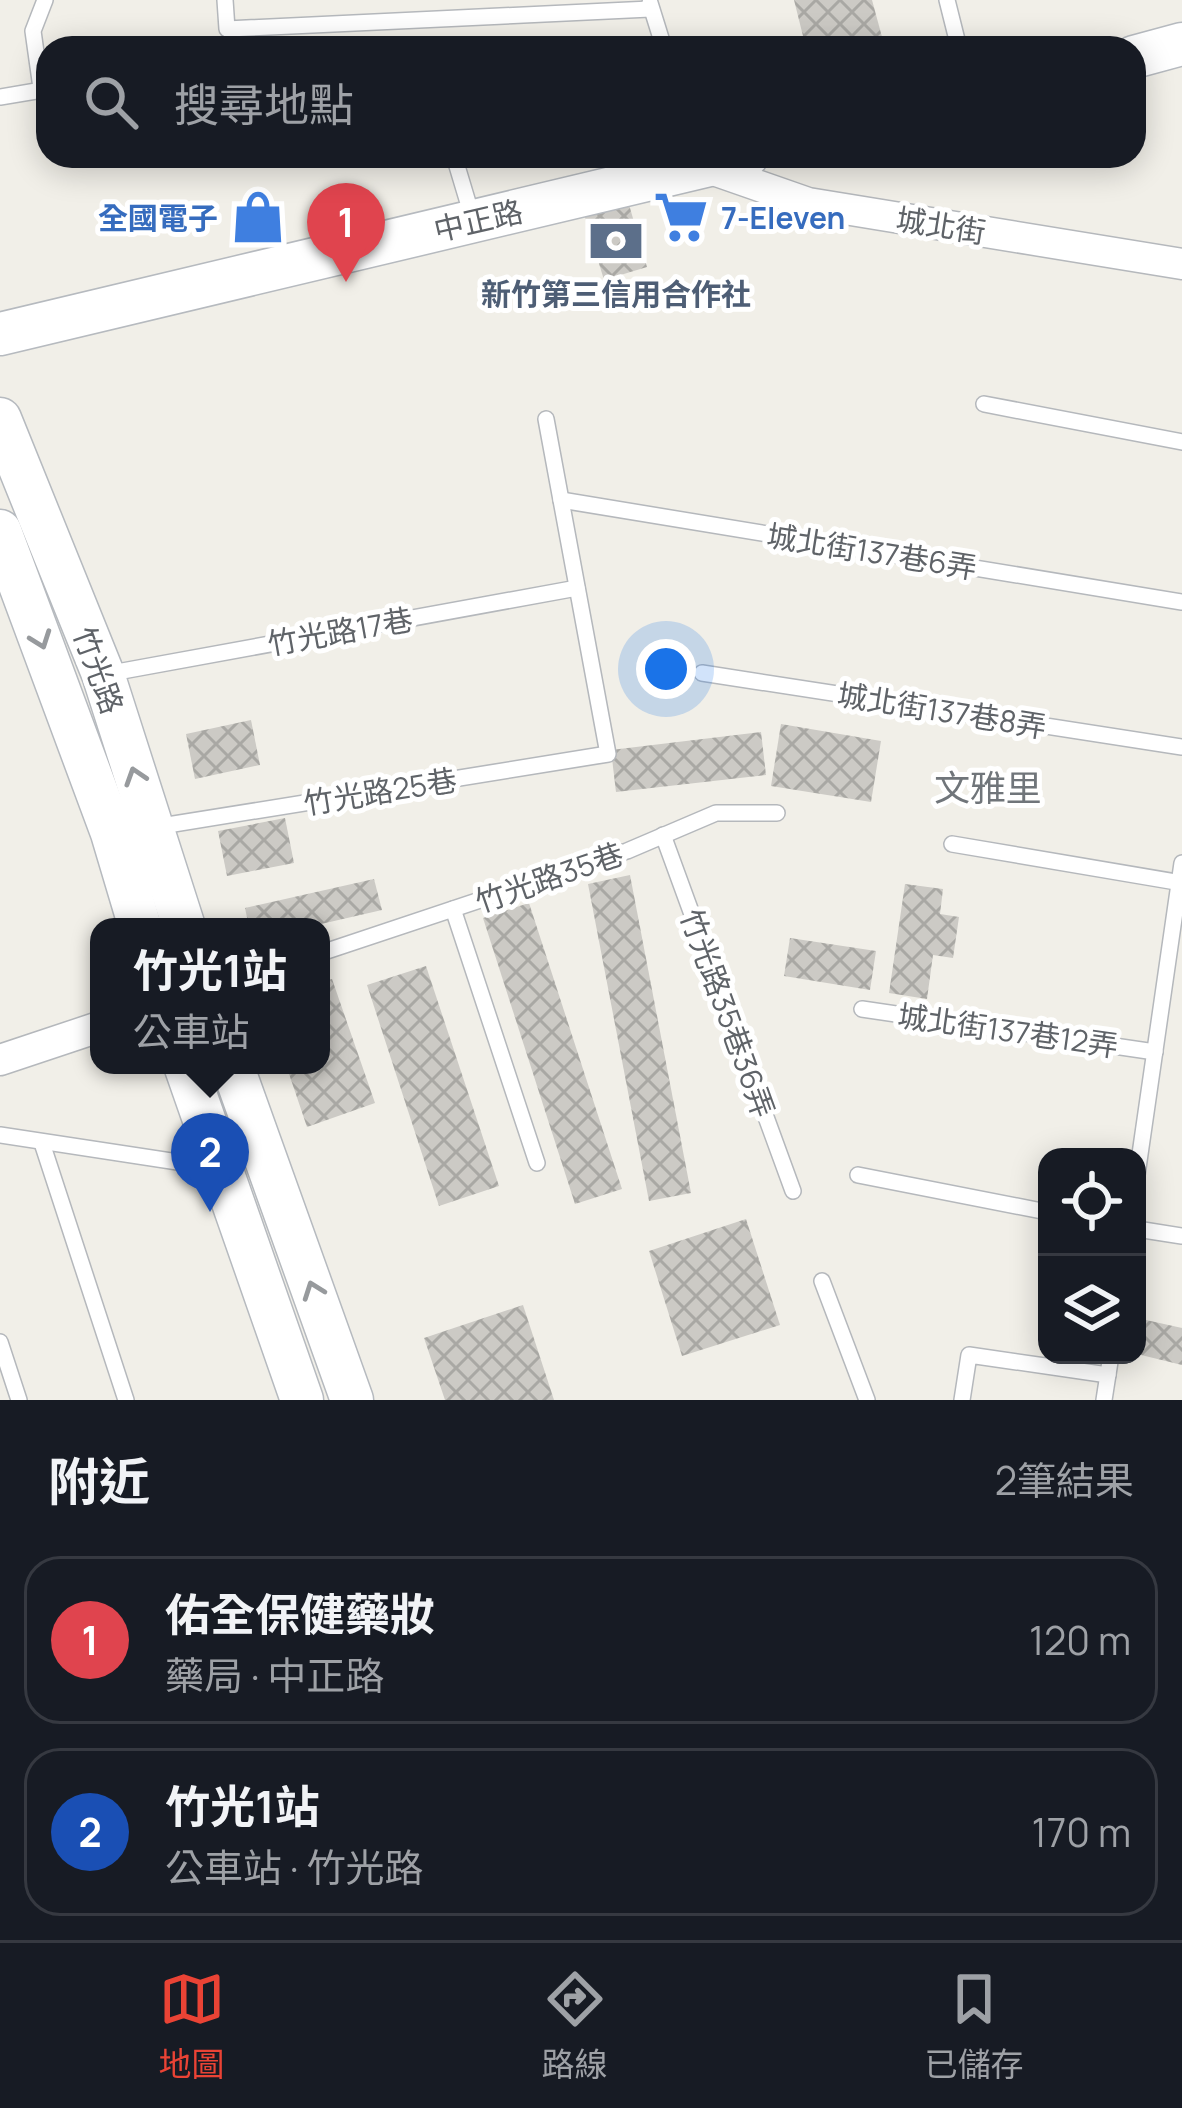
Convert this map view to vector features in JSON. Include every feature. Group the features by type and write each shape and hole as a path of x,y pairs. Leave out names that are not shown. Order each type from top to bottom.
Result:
{"street":[{"path":"1146,54 1182,44"},
{"name":"中正路","path":"0,334 676,168"},
{"name":"城北街","path":"720,168 808,203 1182,264"},
{"name":"竹光路","path":"0,419 103,674 181,918"},
{"name":"竹光路","path":"0,531 112,833 137,918"},
{"path":"0,1060 90,1030"},
{"path":"188,1074 302,1400"},
{"path":"235,1074 352,1400"}],"lane":[{"path":"36,47 33,31 45,0"},
{"path":"225,0 226,29 650,4 660,36"},
{"path":"947,0 955,36"},
{"path":"0,97 36,90"},
{"path":"458,168 473,221"},
{"path":"984,404 1182,442"},
{"path":"546,419 578,588"},
{"name":"城北街137巷6弄","path":"561,500 1182,602"},
{"name":"竹光路17巷","path":"103,674 578,588"},
{"name":"竹光路25巷","path":"152,827 608,754 578,588"},
{"name":"城北街137巷8弄","path":"702,673 1182,747"},
{"name":"竹光路35巷","path":"330,949 626,851 716,813 777,813"},
{"name":"竹光路35巷36弄","path":"663,835 793,1191"},
{"path":"952,844 1180,883"},
{"path":"1141,1148 1182,862"},
{"path":"453,909 537,1163"},
{"name":"城北街137巷12弄","path":"862,1009 1155,1052"},
{"path":"0,1136 222,1169"},
{"path":"42,1142 126,1400"},
{"path":"858,1175 1038,1210"},
{"path":"1146,1230 1182,1236"},
{"path":"822,1281 867,1400"},
{"path":"0,1342 19,1400"},
{"path":"962,1400 969,1355 1108,1375"},
{"path":"1104,1400 1110,1364"}],"building":[{"path":"794,0 872,0 882,36 803,36"},
{"name":"新竹第三信用合作社","path":"628,201 647,267 604,280 584,214"},
{"path":"251,720 260,765 195,779 186,734"},
{"path":"781,724 881,741 871,802 771,786"},
{"path":"761,732 766,775 616,792 611,750"},
{"path":"285,818 294,863 227,876 218,831"},
{"path":"630,875 691,1193 649,1201 588,884"},
{"path":"374,879 382,910 330,922 330,918 247,918 245,908"},
{"path":"905,884 943,889 940,914 959,917 953,958 933,955 927,999 889,993"},
{"path":"529,903 622,1189 575,1204 483,918"},
{"path":"790,938 876,951 870,990 784,976"},
{"path":"426,966 499,1186 439,1206 367,985"},
{"path":"330,980 375,1103 307,1127 289,1074 330,1074"},
{"path":"746,1219 780,1325 682,1356 649,1251"},
{"path":"523,1305 554,1400 445,1400 424,1338"},
{"path":"1146,1320 1182,1328 1182,1365 1146,1356"}],"place":[{"name":"全國電子","path":"258,217"},
{"name":"7-Eleven","path":"681,217"},
{"name":"新竹第三信用合作社","path":"616,241"},
{"name":"佑全保健藥妝","path":"346,282"},
{"name":"竹光1站","path":"210,1212"}],"district":[{"name":"文雅里","path":"988,787"}]}
